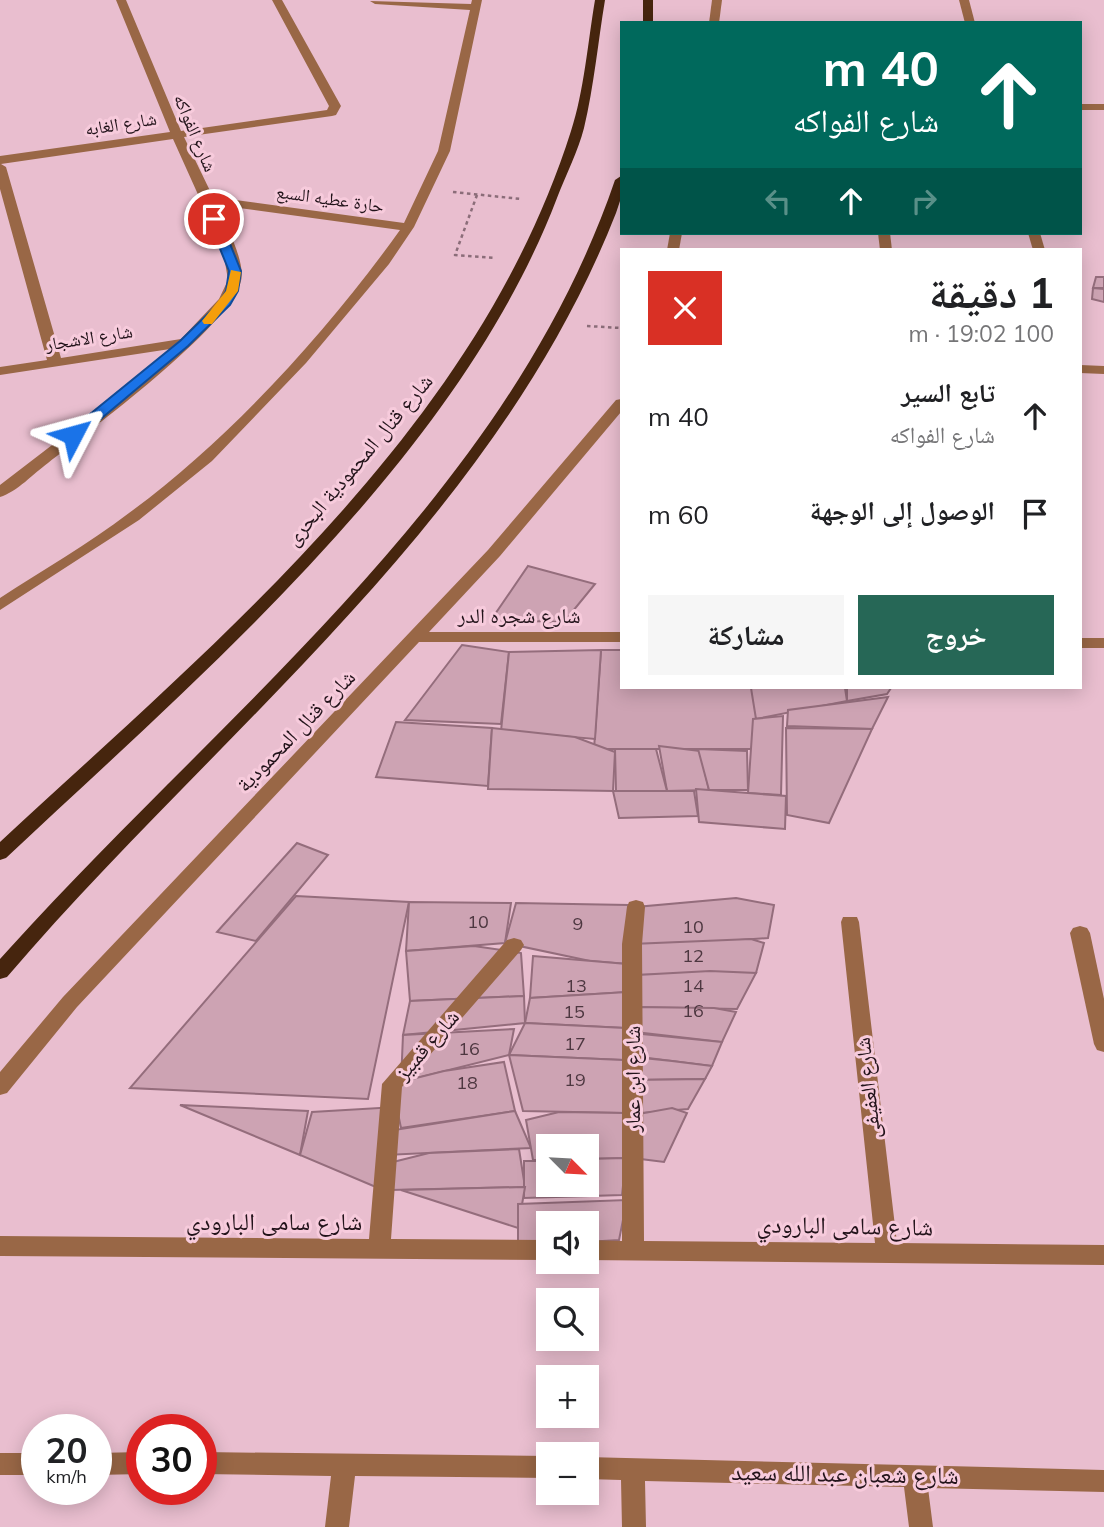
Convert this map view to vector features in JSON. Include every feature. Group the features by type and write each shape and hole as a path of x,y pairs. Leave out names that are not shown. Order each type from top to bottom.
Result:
{"main road":[{"name":"شارع قنال المحمودية البحرى","path":"0,853 239,625 352,507 438,401 482,340 518,278 553,202 575,143 588,92 600,0"},
{"path":"648,0 649,21"},
{"path":"0,972 272,688 396,553 479,447 528,377 559,324 595,251 620,183"}],"street":[{"name":"شارع الفواكه","path":"0,492 184,343 224,305 235,280 231,257 176,134 121,0"},
{"name":"شارع الغابه","path":"0,160 332,113 335,106 277,0"},
{"path":"714,21 717,0"},
{"path":"964,0 969,21"},
{"path":"0,605 134,517 207,458 301,360 384,261 408,227 428,190 453,116 477,4 375,1"},
{"path":"1082,107 1104,107"},
{"path":"0,167 55,362"},
{"name":"حارة عطيه السبع","path":"206,200 408,227"},
{"name":"شارع الاشجار","path":"0,371 184,343"},
{"path":"1082,369 1104,370"},
{"name":"شارع قنال المحمودية","path":"0,1087 70,1002 417,637 540,501 620,404"},
{"name":"شارع شجره الدر","path":"417,637 620,637"},
{"path":"1082,643 1104,643"},
{"name":"شارع ابن عمار","path":"633,1251 632,944 636,907"},
{"name":"شارع العفيفى","path":"850,922 887,1253"},
{"path":"1080,933 1104,1044"},
{"name":"شارع قمبيز","path":"379,1248 392,1084 514,945"},
{"name":"شارع سامى البارودي","path":"0,1246 536,1250"},
{"name":"شارع سامى البارودي","path":"599,1250 1104,1255"},
{"path":"217,1463 536,1467"},
{"path":"337,1527 345,1463"},
{"path":"0,1464 21,1464"},
{"name":"شارع شعبان عبد الله سعيد","path":"599,1468 1104,1481"},
{"path":"633,1469 634,1527"},
{"path":"914,1476 921,1527"}],"path":[{"path":"428,190 553,202"},
{"path":"455,255 477,195"},
{"path":"559,324 620,328"}],"building":[{"path":"1096,277 1104,277 1104,288 1093,288"},
{"path":"1093,288 1104,289 1104,302 1092,299"},
{"path":"528,566 595,584 564,622 491,620"},
{"path":"462,645 509,652 501,724 405,720"},
{"path":"601,650 620,650 620,689 752,689 763,749 594,749"},
{"path":"601,650 595,739 501,731 509,652"},
{"path":"751,689 845,689 847,701 756,719"},
{"path":"847,689 890,689 887,694 847,701"},
{"path":"888,697 872,729 787,726 788,710"},
{"path":"783,716 781,795 748,793 753,719"},
{"path":"396,722 492,728 488,786 376,777"},
{"path":"492,728 575,737 615,752 613,791 488,789"},
{"path":"786,728 872,729 829,823 787,815"},
{"path":"659,746 700,751 709,790 667,791"},
{"path":"615,749 656,749 667,791 616,791"},
{"path":"698,749 747,751 748,790 709,790"},
{"path":"696,789 786,796 785,829 699,822"},
{"path":"613,791 694,791 698,816 619,818"},
{"path":"297,843 328,855 256,941 217,932"},
{"path":"296,896 409,902 368,1099 130,1088"},
{"path":"736,898 774,905 768,938 641,947 636,907"},
{"path":"409,902 511,903 505,943 406,951"},
{"path":"516,903 628,905 627,964 590,961 505,943"},
{"path":"751,939 764,943 756,973 637,975 632,944"},
{"path":"474,946 521,953 524,996 410,1001 406,951"},
{"path":"533,956 627,964 627,992 530,998"},
{"path":"710,971 756,973 737,1009 632,1007 637,975"},
{"path":"627,992 625,1028 525,1023 530,998"},
{"path":"524,996 525,1023 403,1035 410,1001"},
{"path":"632,1007 714,1008 736,1012 722,1042 635,1032"},
{"path":"525,1023 625,1028 623,1060 509,1055"},
{"path":"514,1029 509,1055 401,1082 403,1035"},
{"path":"632,1033 722,1042 712,1066 640,1057"},
{"path":"509,1055 623,1060 624,1113 523,1111"},
{"path":"633,1057 712,1066 705,1079 633,1080"},
{"path":"504,1062 515,1111 401,1128 392,1084 444,1071"},
{"path":"705,1079 688,1109 629,1114 633,1080"},
{"path":"180,1105 308,1111 300,1155"},
{"path":"396,1107 383,1190 300,1155 312,1112"},
{"path":"672,1108 687,1113 664,1162 633,1158 633,1115"},
{"path":"515,1111 531,1148 386,1155 388,1131"},
{"path":"559,1112 624,1113 626,1158 599,1159 599,1134 536,1134 536,1160 533,1160 526,1120"},
{"path":"519,1149 525,1187 390,1190 385,1164 429,1153"},
{"path":"626,1158 622,1195 599,1196 599,1159"},
{"path":"524,1161 536,1161 536,1197 557,1197 524,1198"},
{"path":"525,1187 518,1228 401,1190"},
{"path":"627,1200 619,1240 599,1241 599,1211 536,1211 536,1244 518,1245 518,1204"}],"slow traffic":[{"path":"208,321 224,305 232,291 235,272"}],"route":[{"path":"73,435 184,343 224,305 232,291 235,271 214,219"}]}
